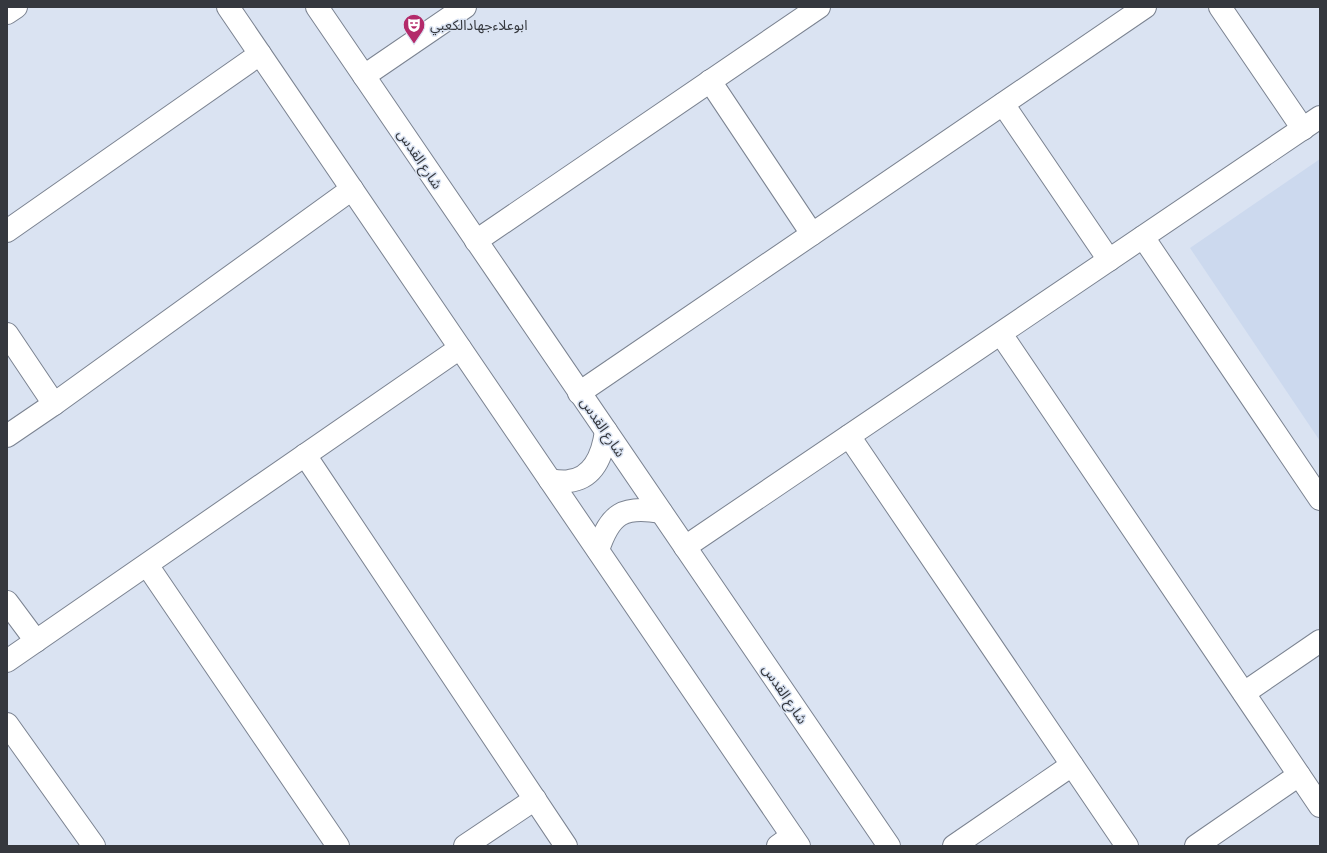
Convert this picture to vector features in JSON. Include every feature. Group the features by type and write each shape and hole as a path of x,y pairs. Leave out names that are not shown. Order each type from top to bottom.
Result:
{"street":[{"path":"7,14 16,7"},
{"path":"228,7 598,550 790,843"},
{"name":"شارع القدس","path":"317,7 889,846"},
{"path":"364,76 465,7"},
{"path":"476,241 819,7"},
{"path":"580,393 1145,7"},
{"path":"685,547 1311,123 1220,7"},
{"path":"7,232 260,54"},
{"path":"710,81 812,234"},
{"path":"1003,104 1109,260"},
{"path":"7,436 54,404 352,189"},
{"path":"1143,237 1320,499"},
{"path":"7,334 54,404"},
{"path":"1001,334 1320,806"},
{"path":"7,661 460,348"},
{"path":"550,480 570,481 584,476 592,469 603,449 606,431"},
{"path":"849,436 1127,846"},
{"path":"306,455 566,846"},
{"path":"598,550 603,534 617,516 626,511 641,508 661,512"},
{"path":"147,565 338,846"},
{"path":"7,602 36,641"},
{"path":"1244,693 1320,641"},
{"path":"7,724 94,846"},
{"path":"954,846 1072,765"},
{"path":"1196,846 1299,775"},
{"path":"465,846 535,799"}],"shaded area":[{"path":"1320,159 1320,441 1190,248"}],"place":[{"name":"ابوعلاءجهادالكعبي","path":"414,44"}]}
